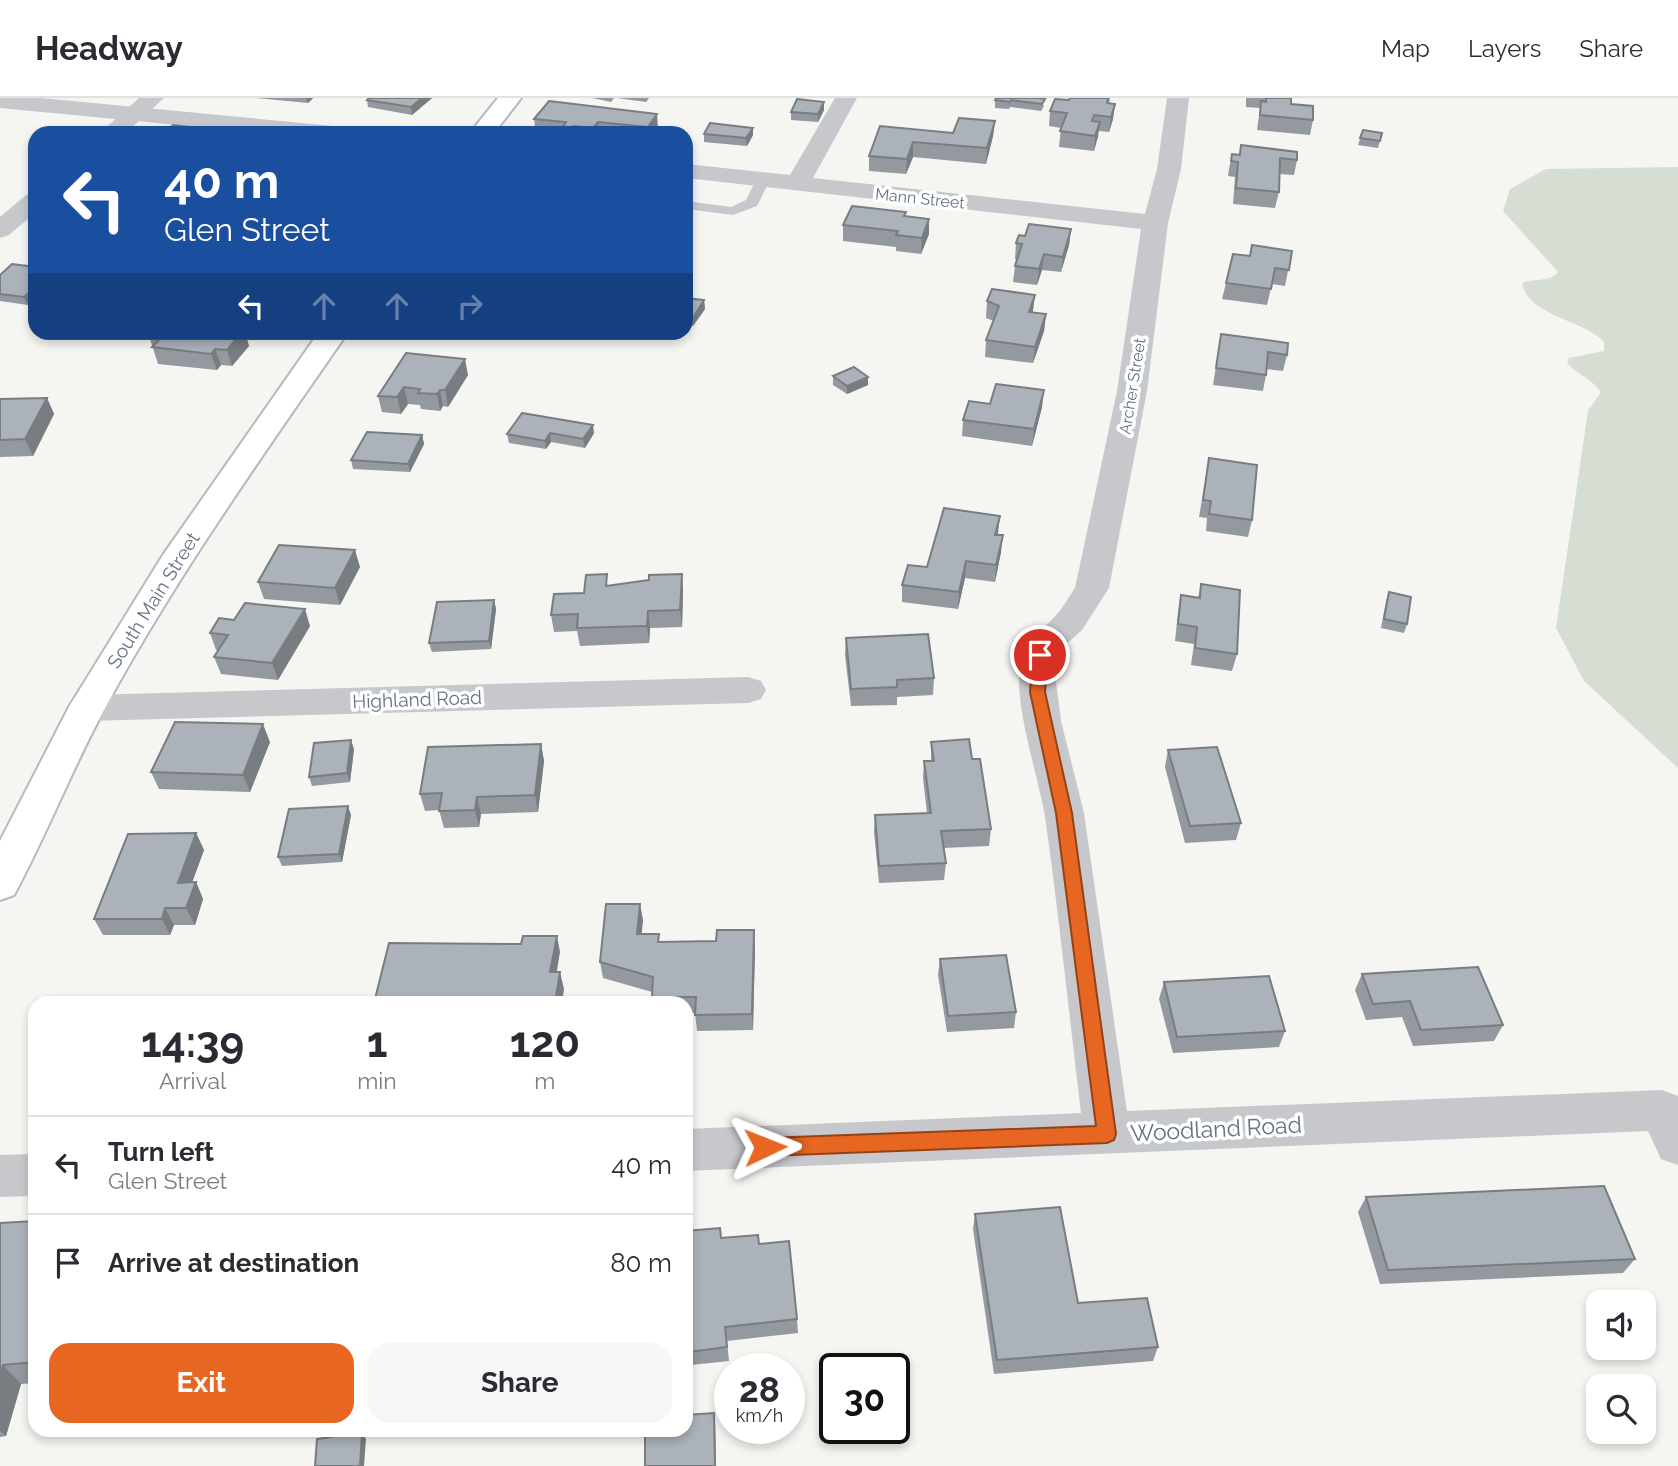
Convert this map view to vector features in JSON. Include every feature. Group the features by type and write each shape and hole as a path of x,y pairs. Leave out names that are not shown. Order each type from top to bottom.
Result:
{"main road":[{"path":"488,126 510,98"},
{"name":"South Main Street","path":"0,884 9,846 86,708 173,565 328,340"}],"street":[{"path":"120,126 153,98"},
{"path":"797,185 846,98"},
{"name":"Archer Street","path":"1107,1134 1064,813 1037,692 1040,655 1083,605 1091,588 1132,391 1155,223 1169,169 1178,98"},
{"path":"0,101 255,126"},
{"name":"Mann Street","path":"693,172 1155,223"},
{"path":"0,230 28,206"},
{"name":"Highland Road","path":"86,708 748,690"},
{"name":"Woodland Road","path":"693,1150 1107,1134 1670,1127"},
{"path":"0,1176 28,1175"}],"lane":[{"path":"693,206 733,211 752,203 763,180"}],"shaded area":[{"path":"1678,167 1678,768 1584,681 1556,628 1588,411 1601,392 1567,363 1569,358 1604,351 1604,342 1584,328 1545,310 1526,294 1522,283 1551,278 1558,272 1503,211 1510,189 1546,169"}],"building":[{"path":"422,98 411,107 367,100"},
{"path":"1108,98 1107,103 1115,104 1111,117 1094,115 1092,121 1100,122 1095,136 1060,131 1067,113 1050,111 1055,99"},
{"path":"1266,98 1291,98 1291,104 1313,106 1313,120 1260,115 1261,101 1266,102"},
{"path":"797,99 824,102 818,114 791,112"},
{"path":"1045,99 1042,104 995,100"},
{"path":"549,101 657,114 649,126 598,122 595,126 564,126 566,122 534,119"},
{"path":"959,118 995,121 987,148 913,142 907,159 869,156 880,126 953,133"},
{"path":"710,123 753,128 746,138 704,134"},
{"path":"1363,130 1382,133 1380,141 1360,138"},
{"path":"1241,145 1297,152 1297,160 1280,158 1279,192 1236,188 1238,162 1231,161 1232,154 1240,155"},
{"path":"852,206 906,212 904,216 929,219 922,238 896,235 898,231 843,225"},
{"path":"1029,224 1071,229 1063,257 1044,254 1039,269 1015,266 1022,244 1016,243 1019,235 1025,236"},
{"path":"1252,245 1292,251 1289,270 1275,268 1271,289 1226,283 1233,254 1250,256"},
{"path":"12,264 28,266 28,293 24,297 0,294 0,275"},
{"path":"992,289 1035,295 1029,312 1046,314 1035,347 986,340 999,306 987,301"},
{"path":"693,299 704,300 693,318"},
{"path":"1221,334 1288,343 1287,355 1268,352 1266,375 1216,368"},
{"path":"159,340 235,340 227,350 215,349 211,354 152,347"},
{"path":"406,353 465,359 445,390 440,390 437,394 418,393 420,389 404,387 397,397 378,396"},
{"path":"854,367 868,377 847,386 833,376"},
{"path":"996,384 1044,390 1034,429 963,420 969,401 990,404"},
{"path":"47,398 25,439 0,440 0,399"},
{"path":"522,413 593,425 583,439 550,433 545,441 507,434"},
{"path":"367,432 422,435 408,464 351,460"},
{"path":"1209,458 1257,465 1252,520 1209,514 1211,501 1203,500"},
{"path":"944,508 1000,516 995,535 1003,535 996,565 966,561 959,592 902,585 908,565 927,567"},
{"path":"279,545 355,550 335,588 258,582"},
{"path":"607,574 606,586 649,580 649,575 682,574 680,610 648,611 647,626 577,628 578,614 551,615 554,594 584,593 586,575"},
{"path":"1201,584 1240,590 1237,654 1195,648 1197,627 1178,624 1181,595 1200,598"},
{"path":"1389,592 1411,597 1407,624 1384,619"},
{"path":"494,600 489,641 429,643 437,602"},
{"path":"245,603 305,609 272,663 214,657 228,635 210,633 219,618 234,620"},
{"path":"928,634 934,678 897,680 897,687 851,689 846,638"},
{"path":"175,722 263,724 243,775 151,772"},
{"path":"969,739 972,759 980,759 991,829 941,831 946,863 879,866 875,815 931,813 924,761 934,761 931,742"},
{"path":"351,740 347,773 309,777 314,743"},
{"path":"541,744 535,795 477,797 475,810 439,811 442,793 420,794 428,747"},
{"path":"1217,747 1241,823 1190,826 1168,750"},
{"path":"348,806 339,854 278,857 289,809"},
{"path":"196,833 178,883 196,882 186,908 165,908 162,919 94,919 128,834"},
{"path":"606,904 640,904 637,934 659,934 658,942 716,941 717,930 754,930 752,1014 695,1015 696,997 652,996 653,977 600,962"},
{"path":"523,936 557,936 550,972 560,972 556,996 376,996 389,943 521,944"},
{"path":"1006,955 1016,1012 948,1016 940,959"},
{"path":"1478,967 1503,1025 1421,1030 1410,1001 1373,1004 1362,974"},
{"path":"1269,976 1285,1031 1177,1037 1164,982"},
{"path":"1604,1186 1635,1259 1388,1270 1366,1197"},
{"path":"1060,1207 1078,1303 1147,1298 1158,1347 997,1360 975,1214"},
{"path":"28,1221 28,1363 3,1365 0,1373 0,1223"},
{"path":"720,1228 721,1238 758,1235 759,1244 789,1241 797,1319 725,1327 727,1347 693,1351 693,1230"},
{"path":"714,1413 715,1466 645,1466 645,1437 693,1437 693,1414"},
{"path":"362,1437 360,1466 315,1466 317,1439"}],"route":[{"path":"765,1147 1107,1134 1064,813 1037,692 1040,655"}]}
